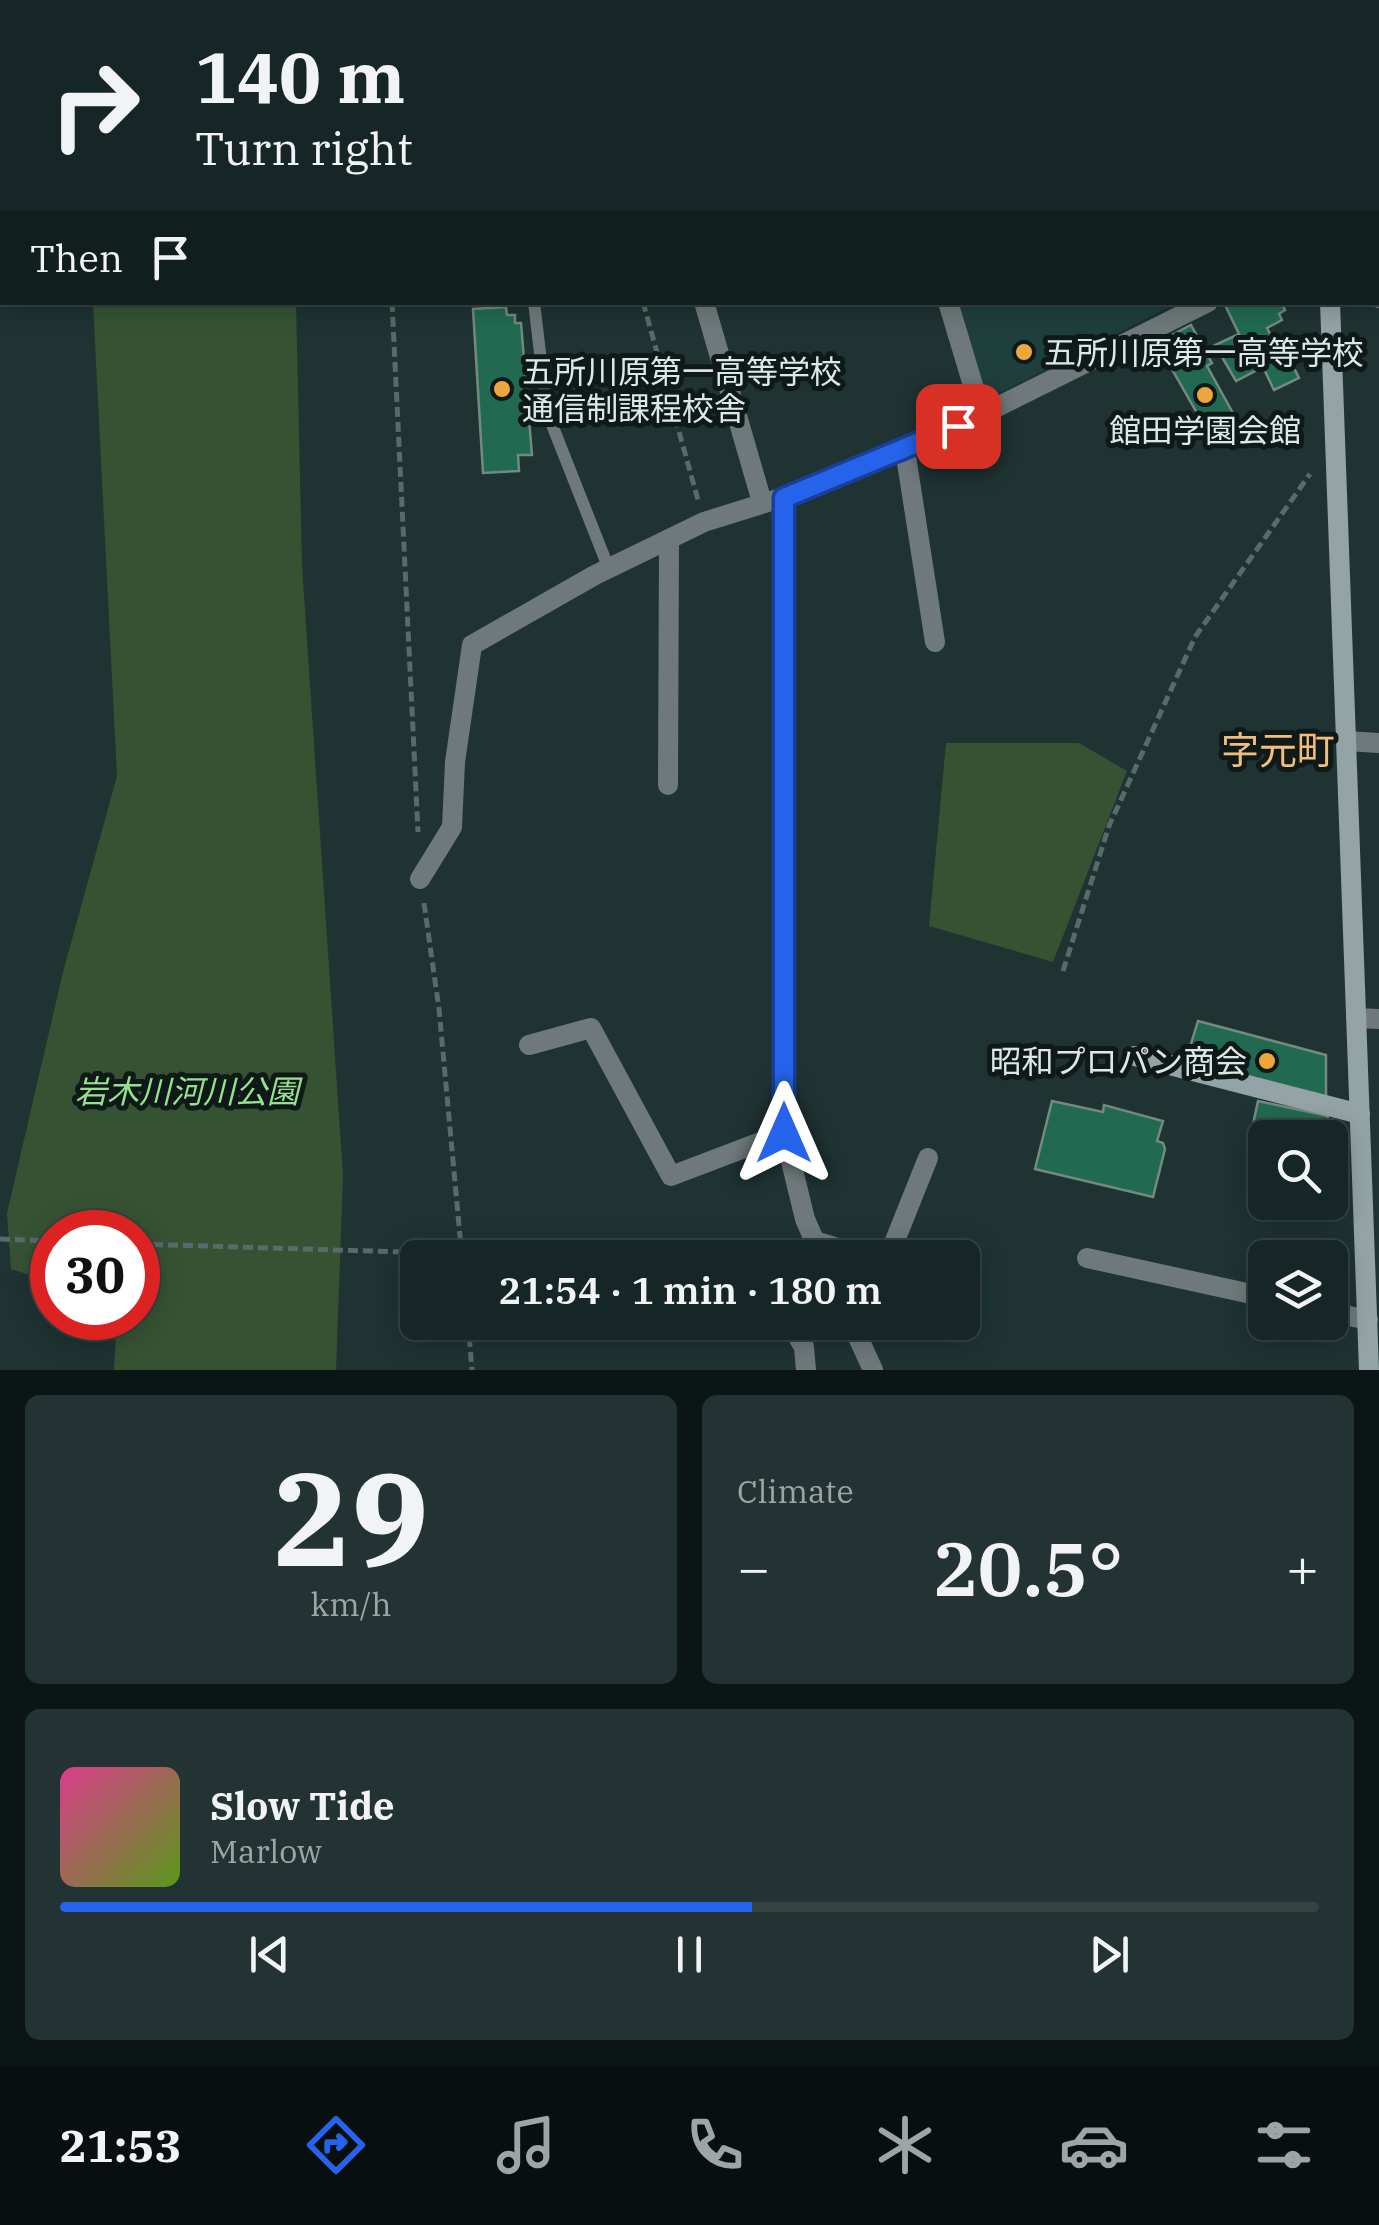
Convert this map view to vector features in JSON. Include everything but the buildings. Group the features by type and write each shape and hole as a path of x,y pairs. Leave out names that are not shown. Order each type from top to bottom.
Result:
{"street":[{"path":"705,305 762,502"},
{"path":"949,305 982,414"},
{"path":"420,880 452,827 455,762 472,645 704,522 784,498 905,450 1202,305"},
{"path":"1330,305 1369,1370"},
{"path":"905,450 935,642"},
{"path":"784,498 784,1133 814,1240"},
{"path":"668,785 669,542"},
{"path":"1346,741 1379,743"},
{"path":"1356,1018 1379,1019"},
{"path":"529,1044 591,1028 670,1176 784,1133"},
{"path":"1135,1056 1360,1114"},
{"path":"895,1240 928,1158"},
{"path":"1088,1258 1248,1294"},
{"path":"1348,1316 1368,1320"},
{"path":"800,1340 806,1370"},
{"path":"860,1340 873,1370"}],"lane":[{"path":"534,305 546,412 609,569"}],"path":[{"path":"392,305 420,880 439,1009 461,1240"},
{"path":"643,305 704,522"},
{"path":"1063,971 1109,826 1194,637 1310,474"},
{"path":"0,1239 30,1240"},
{"path":"160,1245 400,1252"},
{"path":"470,1340 472,1370"}],"shaded area":[{"name":"五所川原第一高等学校","path":"955,305 1172,305 983,401"}],"green space":[{"name":"岩木川河川公園","path":"93,305 296,305 302,565 343,1176 336,1370 114,1370 116,1340 160,1340 160,1210 30,1210 30,1275 11,1269 7,1213 63,972 117,776"},
{"path":"946,743 1079,743 1127,771 1053,962 929,926"}],"place":[{"name":"五所川原第一高等学校","path":"1024,352"},
{"name":"五所川原第一高等学校 通信制課程校舎","path":"502,389"},
{"name":"館田学園会館","path":"1205,395"},
{"name":"昭和プロパン商会","path":"1267,1061"}],"district":[{"name":"字元町","path":"1278,749"}],"route":[{"path":"784,1133 784,498 958,426"}]}
